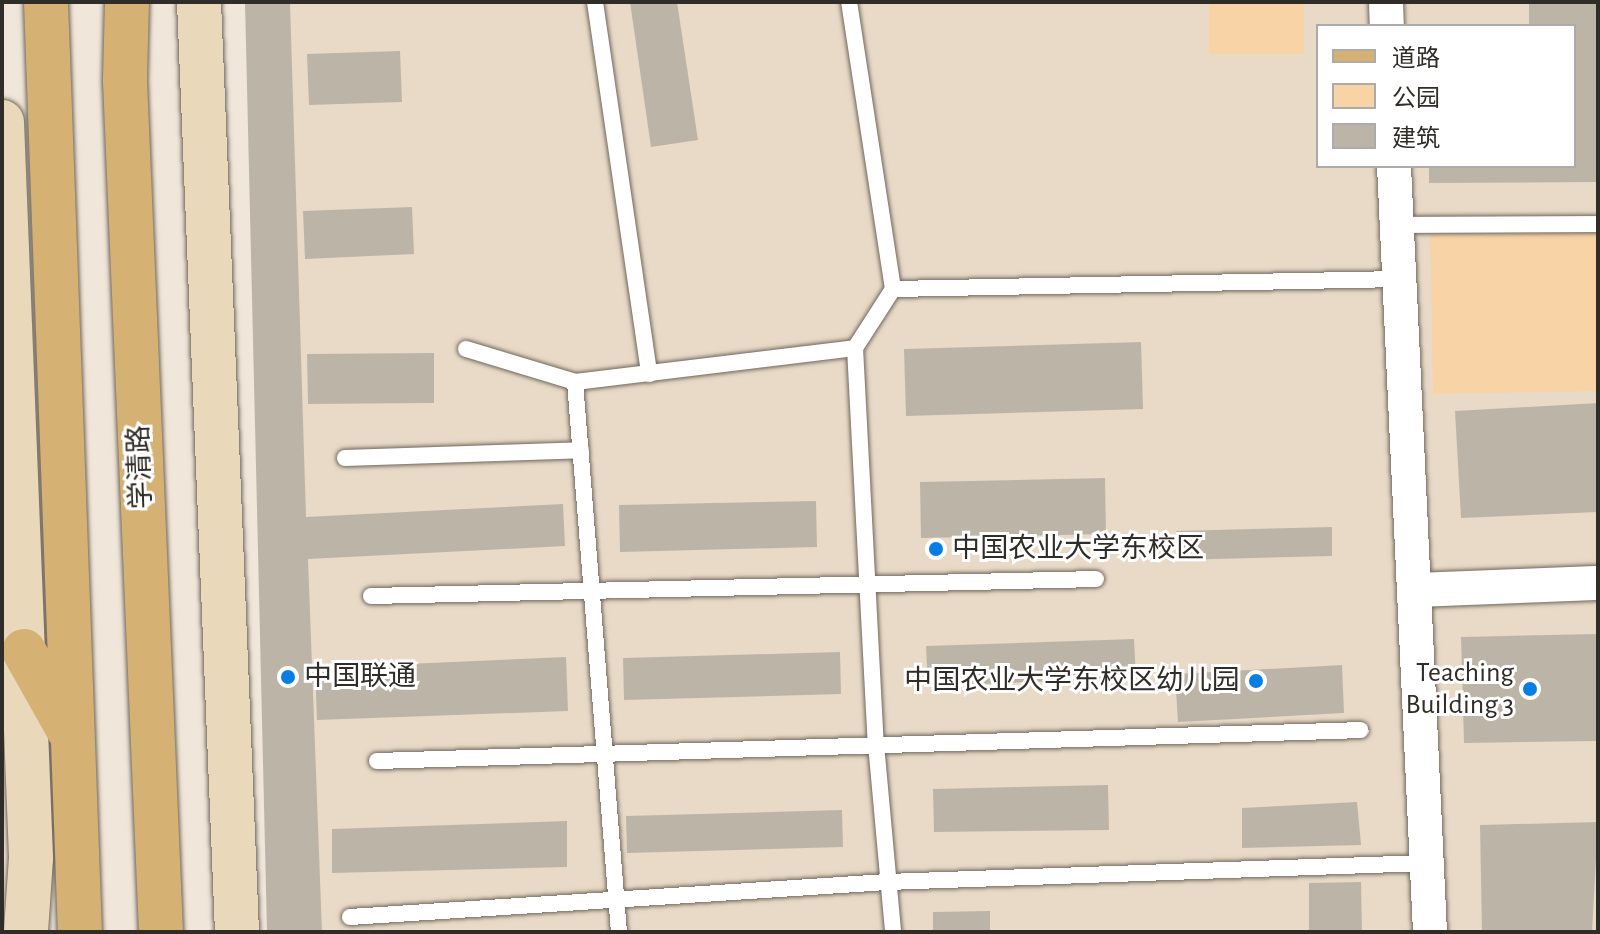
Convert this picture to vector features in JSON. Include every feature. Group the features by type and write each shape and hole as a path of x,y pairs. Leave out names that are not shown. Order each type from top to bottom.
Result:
{"main road":[{"path":"46,2 80,932"},
{"name":"学清路","path":"127,2 125,81 161,932"},
{"path":"24,651 73,736"}],"street":[{"path":"199,2 237,932"},
{"path":"1386,2 1387,24"},
{"path":"2,122 31,858 26,932"},
{"path":"1394,168 1430,932"},
{"path":"1414,590 1598,583"}],"lane":[{"path":"595,2 649,374"},
{"path":"849,2 893,289 855,348 876,744 893,932"},
{"path":"1396,225 1598,224"},
{"path":"893,289 1400,279"},
{"path":"466,349 575,382 855,348"},
{"path":"575,382 619,932"},
{"path":"345,458 581,450"},
{"path":"371,596 592,587 867,586 1096,579"},
{"path":"377,761 605,750 1361,730"},
{"path":"350,917 887,882 1427,863"}],"shaded area":[{"name":"中国农业大学东校区","path":"245,2 1598,2 1598,932 293,932"}],"green space":[{"path":"1209,2 1304,2 1304,54 1209,54"},
{"path":"1598,232 1598,391 1433,394 1430,235"}],"building":[{"path":"245,2 290,2 306,517 563,504 565,546 308,559 322,932 267,932"},
{"path":"630,2 677,2 698,140 651,147"},
{"path":"1529,2 1598,2 1598,182 1429,183 1429,168 1576,168 1576,24 1529,24"},
{"path":"400,51 402,102 309,105 307,54"},
{"path":"412,207 414,254 305,259 303,211"},
{"path":"1141,342 1143,409 906,416 904,349"},
{"path":"434,353 434,403 308,404 307,354"},
{"path":"1598,403 1598,512 1461,518 1455,411"},
{"path":"1105,478 1106,534 921,538 920,482"},
{"path":"816,501 817,547 620,552 619,505"},
{"path":"1332,527 1332,556 1177,560 1176,531"},
{"name":"Teaching Building 3","path":"1598,634 1598,741 1464,743 1461,637"},
{"path":"1134,639 1136,678 928,686 926,646"},
{"path":"840,652 841,694 624,700 623,658"},
{"path":"566,657 568,711 317,720 315,668"},
{"path":"1342,665 1344,713 1178,722 1175,674"},
{"path":"1108,785 1109,830 934,832 933,789"},
{"path":"1357,802 1361,845 1242,848 1242,808"},
{"path":"842,810 843,847 627,853 626,816"},
{"path":"567,821 567,867 332,873 332,829"},
{"path":"1598,822 1592,932 1482,932 1480,825"},
{"path":"1361,882 1362,932 1309,932 1309,883"},
{"path":"990,911 990,932 933,932 933,912"}],"place":[{"name":"中国农业大学东校区","path":"936,549"},
{"name":"中国联通","path":"288,677"},
{"name":"中国农业大学东校区幼儿园","path":"1256,681"},
{"name":"Teaching Building 3","path":"1530,689"}]}
